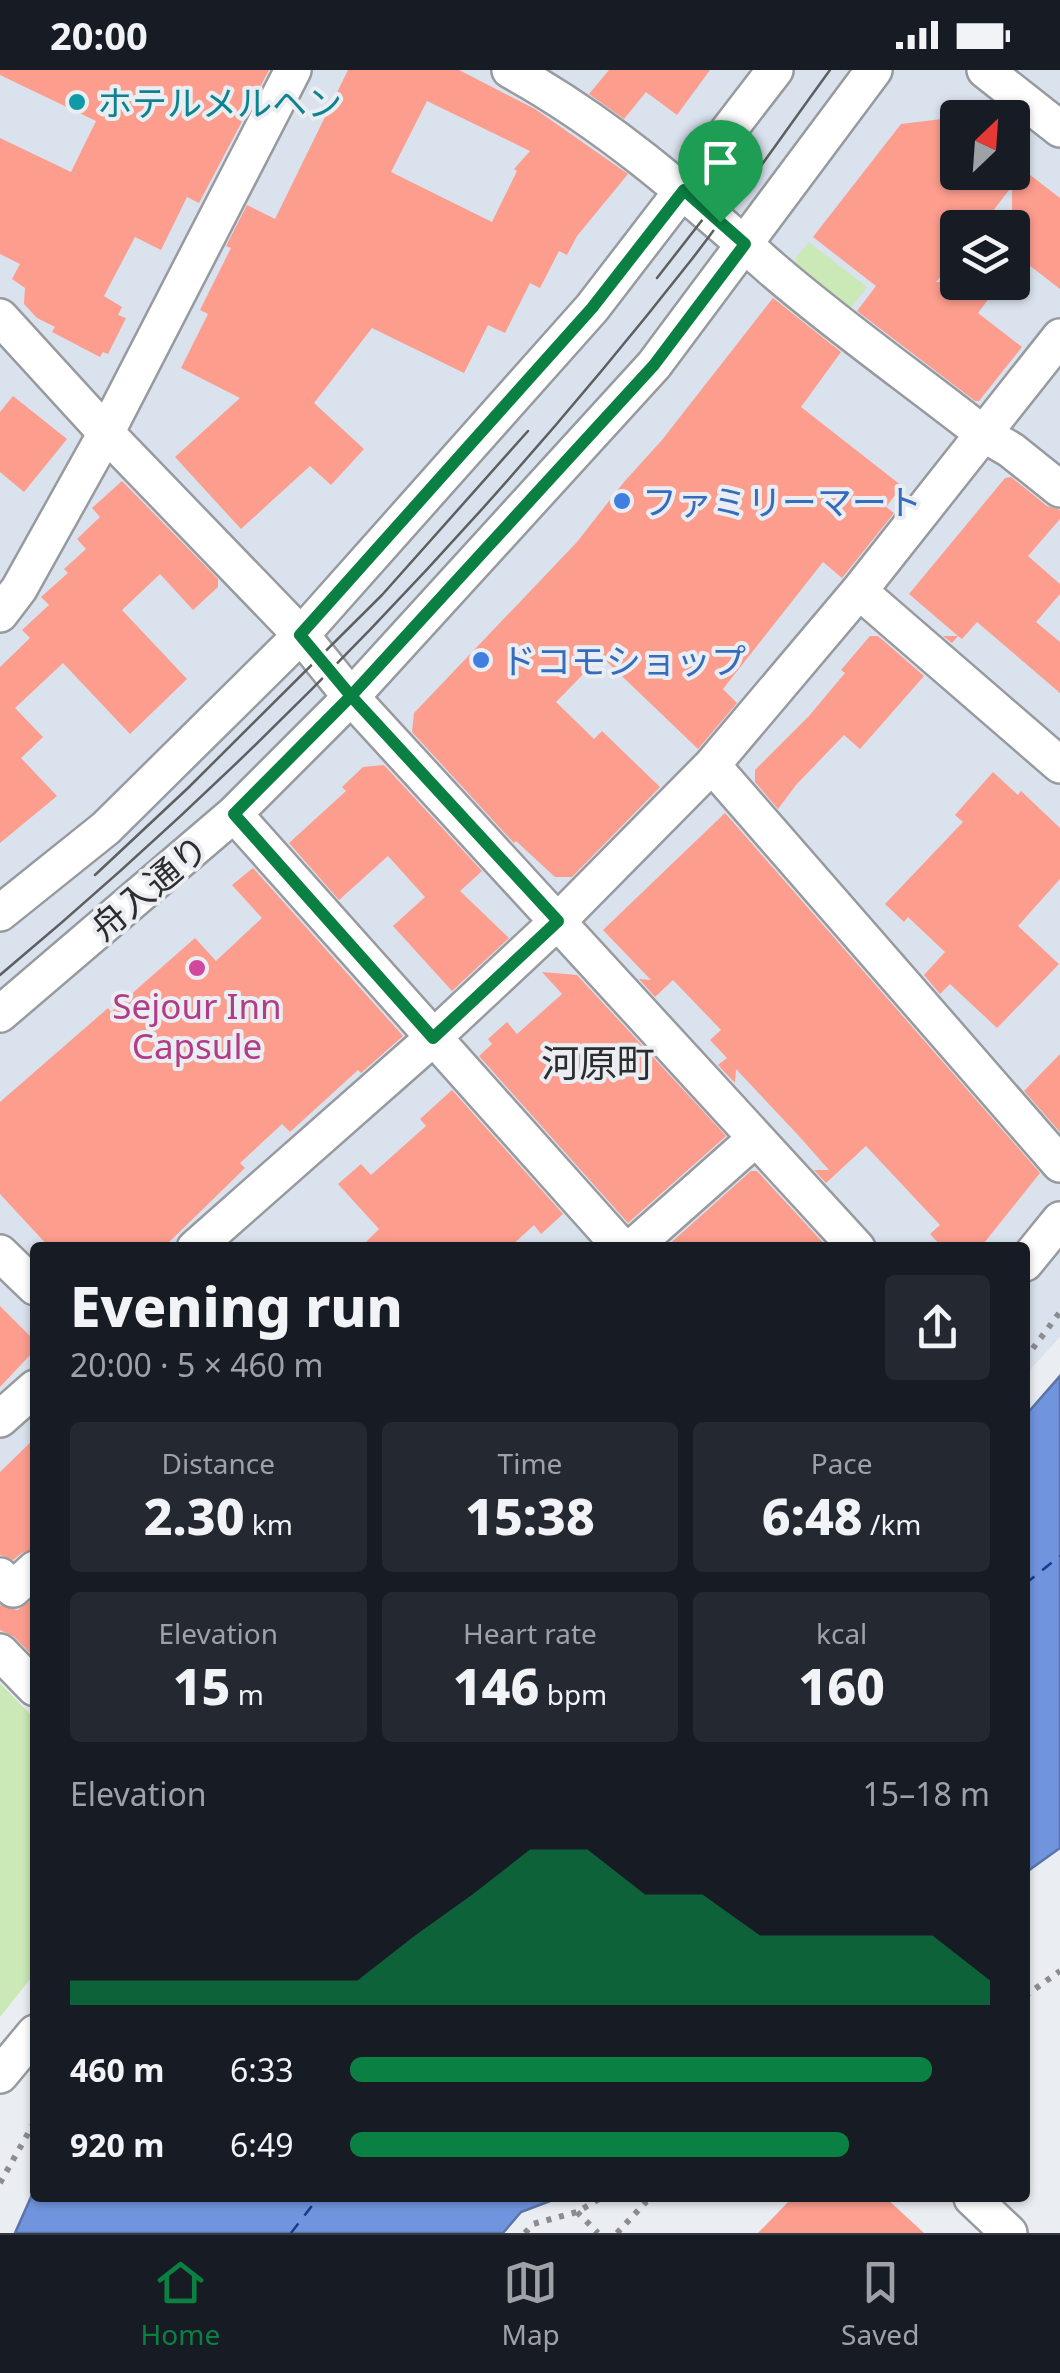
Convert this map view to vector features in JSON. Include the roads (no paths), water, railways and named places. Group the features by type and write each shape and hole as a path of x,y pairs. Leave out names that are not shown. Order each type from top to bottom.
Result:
{"street":[{"path":"0,614 19,589 106,433 293,70"},
{"path":"510,70 590,117 684,190 773,269 982,433 1011,450 1060,489"},
{"name":"舟入通り","path":"0,912 106,828 300,635 592,308 775,70"},
{"name":"舟入通り","path":"0,1014 234,814 351,696 654,365 874,70"},
{"path":"985,70 1060,130"},
{"path":"0,318 300,635 351,696 851,1242"},
{"path":"202,1242 433,1038 558,921 712,765 859,591 1060,338"},
{"path":"859,591 1060,764"},
{"path":"712,765 1060,1164"},
{"path":"234,814 617,1242"},
{"path":"639,1242 756,1138"},
{"path":"1030,1257 1060,1220"},
{"path":"0,1252 30,1282"},
{"path":"0,1419 30,1392"},
{"path":"0,1576 14,1590 30,1574"},
{"path":"0,1652 30,1683"},
{"path":"0,2075 30,2039"},
{"path":"976,2202 1009,2233"}],"water":[{"path":"1060,1376 1060,1848 1030,1869 1030,1410"},
{"path":"30,2199 547,2202 521,2212 503,2233 15,2233"}],"tram line":[{"path":"0,975 95,894 277,724 450,544 614,356 692,259 830,70"},
{"path":"657,278 703,219"},
{"path":"95,875 382,595 528,431"}],"place":[{"name":"ホテルメルヘン","path":"77,102"},
{"name":"ファミリーマート","path":"622,501"},
{"name":"ドコモショップ","path":"481,660"},
{"name":"Sejour Inn Capsule","path":"197,968"}],"district":[{"name":"河原町","path":"598,1062"}]}
